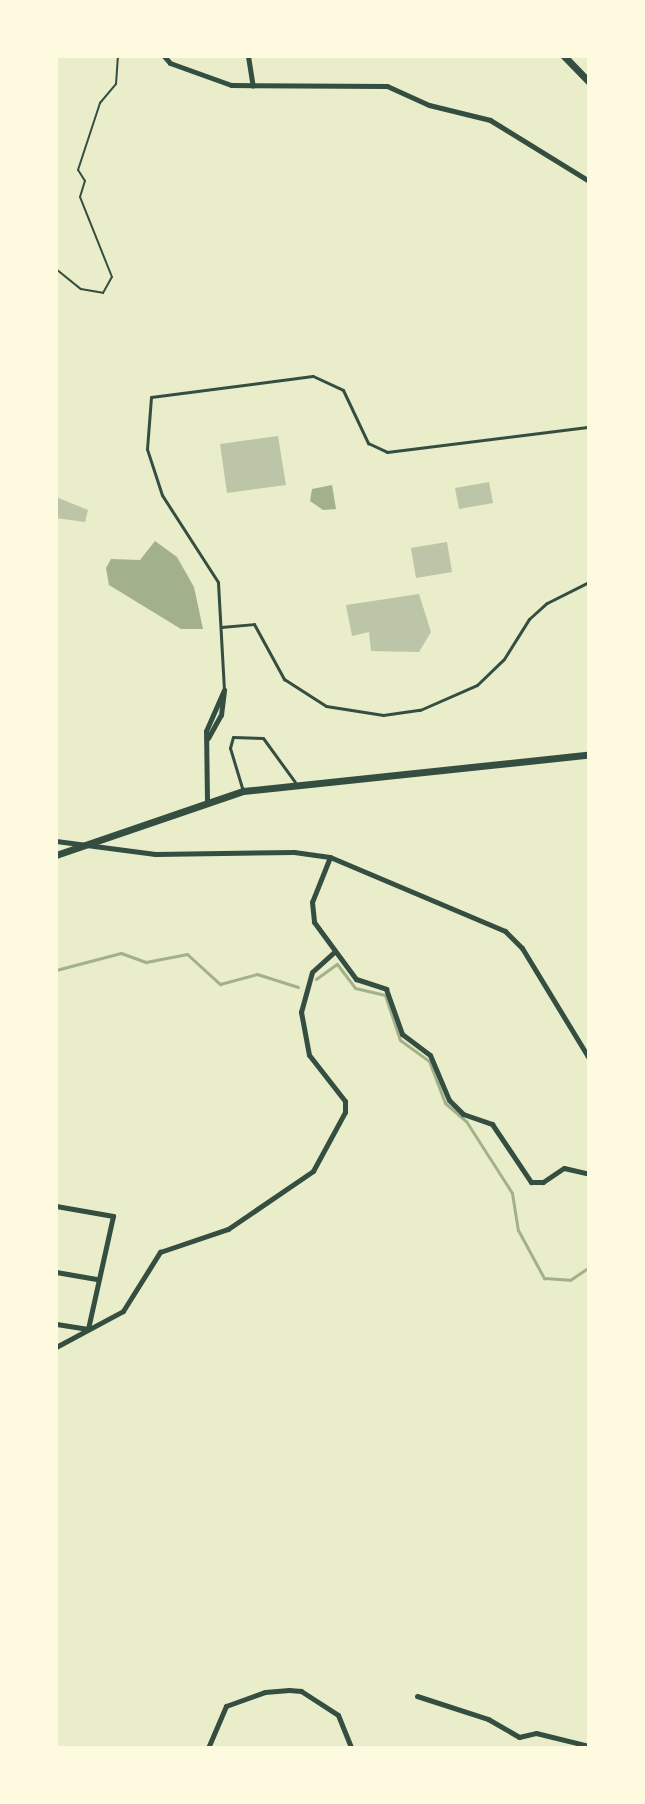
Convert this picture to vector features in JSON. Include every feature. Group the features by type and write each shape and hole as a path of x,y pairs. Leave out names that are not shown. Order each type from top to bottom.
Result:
{"street":[{"path":"164,56 170,63 231,85 387,86 429,105 490,120 589,181"},
{"path":"248,56 253,86"},
{"path":"564,56 589,82"},
{"path":"207,800 208,722 224,690"},
{"path":"56,855 207,800 243,791 295,782 521,766 587,755"},
{"path":"56,841 81,847 155,854 294,852 330,857 505,931 522,948 589,1058"},
{"path":"330,857 312,902 314,922 356,979 386,989 402,1034 430,1055 449,1100 463,1114 492,1124 531,1182 543,1182 564,1168 589,1174"},
{"path":"56,1347 123,1311 160,1252 228,1229 313,1171 345,1112 345,1101 309,1055 301,1012 312,972 334,952"},
{"path":"56,1206 113,1216 96,1279 88,1329"},
{"path":"56,1272 96,1279"},
{"path":"56,1324 88,1329"},
{"path":"208,1748 226,1706 265,1692 289,1690 301,1691 338,1715 351,1748"},
{"path":"417,1696 488,1719 519,1737 536,1733 589,1746"}],"lane":[{"path":"224,690 218,582 162,495 149,457 151,397 313,376 343,390 368,443 387,452 589,427"},
{"path":"221,627 254,624 284,679 326,706 383,715 420,710 477,685 504,659 529,619 547,603 589,582"},
{"path":"243,791 230,748 233,737 263,738 295,782"}],"path":[{"path":"56,269 81,289 103,293 112,277 80,197 85,181 78,170 100,103 116,84 118,56"}],"shaded area":[{"path":"332,485 336,509 323,510 310,501 312,489"},
{"path":"155,541 177,557 194,587 203,629 181,629 109,585 106,568 111,559 140,560"}],"building":[{"path":"278,436 286,485 227,493 220,444"},
{"path":"489,482 493,503 459,509 455,488"},
{"path":"56,497 88,510 85,522 56,518"},
{"path":"447,542 452,572 416,578 411,548"},
{"path":"419,594 431,632 419,652 371,651 369,632 352,636 346,605"}],"waterway":[{"path":"56,970 121,953 146,962 187,954 220,984 257,974 298,987"},
{"path":"316,979 337,964 355,988 385,995 400,1040 429,1061 445,1103 466,1121 512,1193 518,1230 544,1278 570,1280 589,1267"}]}
